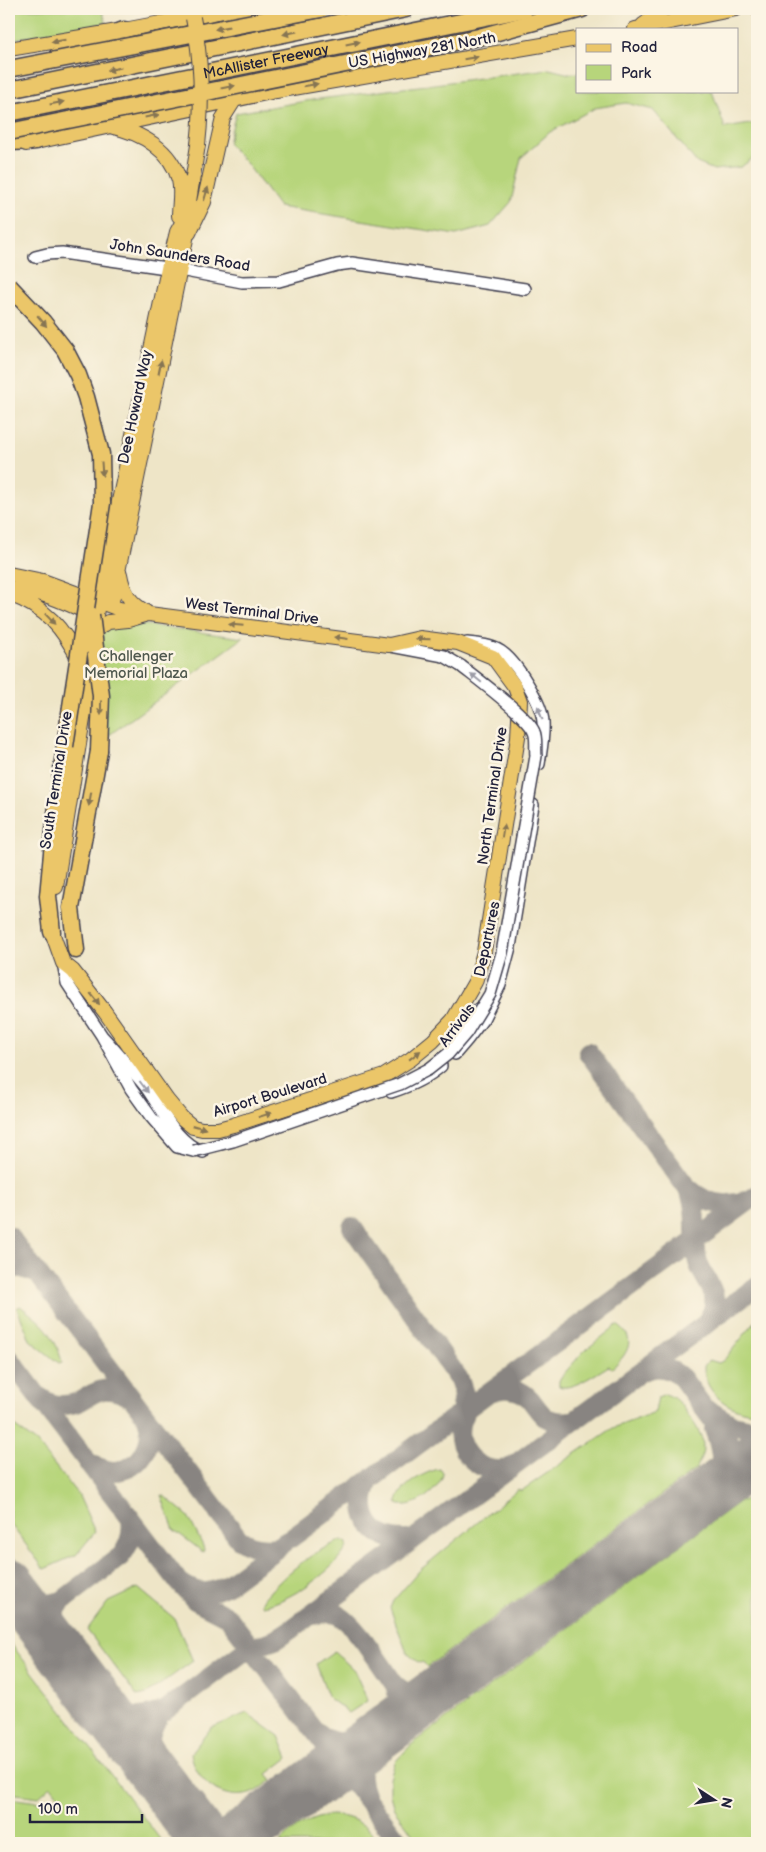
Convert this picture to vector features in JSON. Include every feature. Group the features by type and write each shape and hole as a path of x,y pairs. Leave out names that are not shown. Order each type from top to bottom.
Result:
{"highway":[{"path":"9,69 321,9"},
{"name":"McAllister Freeway","path":"9,90 406,9"},
{"name":"McAllister Freeway","path":"9,113 525,9"},
{"path":"9,132 479,37 582,9"},
{"path":"9,73 124,30"},
{"path":"9,142 36,141"},
{"path":"9,286 43,322 65,350 78,375 92,415 100,454 102,503 99,599 101,696 98,751 71,908 76,950"},
{"path":"52,932 48,896 65,746 99,599"}],"main road":[{"path":"9,49 249,9"},
{"path":"638,28 659,14 662,9"},
{"path":"642,28 736,9"},
{"name":"Dee Howard Way","path":"99,599 112,566 123,547 144,413 187,214 198,145 202,87 200,57 193,18"},
{"name":"US Highway 281 North","path":"9,148 107,125 235,100 576,39"},
{"path":"182,235 204,202 223,118 235,100"},
{"path":"107,125 126,129 146,138 173,164 180,182 182,235"},
{"name":"Dee Howard Way","path":"112,566 122,490 144,413"},
{"path":"122,490 124,509 118,544 123,547"},
{"path":"54,585 72,585 86,581 98,576 112,566 123,589 136,606 149,614"},
{"path":"9,574 43,581 99,599"},
{"path":"9,589 19,589 45,596 95,616"},
{"path":"9,594 28,601 46,613 62,632 71,644 80,662 88,688"},
{"name":"West Terminal Drive","path":"99,599 149,614 389,645"},
{"name":"South Terminal Drive","path":"63,963 52,932 54,898 88,688 95,616 99,599"},
{"path":"94,631 103,624 149,614"},
{"name":"North Terminal Drive","path":"389,645 420,638 458,643 493,657 515,686 520,702 518,738 484,952 475,982 453,1020 433,1041"},
{"name":"Airport Boulevard","path":"63,963 73,971 105,1012 167,1100 189,1124 202,1129 218,1129 233,1126 384,1076 411,1059 433,1041"}],"street":[{"name":"John Saunders Road","path":"35,257 62,253 242,282 270,283 296,278 337,265 352,263 525,289"},
{"name":"Arrivals","path":"102,1036 146,1088 181,1138 192,1148 207,1153 411,1085 422,1080 451,1058 483,1018 500,985 510,947 543,739 543,719 530,688 514,662 499,650 480,644 458,643"},
{"name":"Departures","path":"102,1036 131,1089 151,1117 177,1147 194,1151 233,1141 400,1084 429,1069 448,1054 466,1033 490,994 502,953 536,756 535,733 524,719 461,666 444,656 389,645"},
{"path":"63,963 67,983 102,1036"},
{"path":"453,1020 470,1016 483,1005 500,985"}],"green space":[{"path":"9,9 102,9 106,23 9,40"},
{"path":"549,69 570,74 576,73 576,92 712,92 725,128 757,123 757,155 741,167 714,170 697,163 653,110 626,103 595,108 550,132 521,158 511,202 490,226 456,235 279,207 247,164 228,143 236,113 312,100"},
{"name":"Challenger Memorial Plaza","path":"114,623 132,623 243,638 94,746 99,635"},
{"path":"20,1306 47,1330 55,1343 62,1362 56,1361 30,1340 17,1308"},
{"path":"757,1319 757,1413 738,1409 720,1400 708,1385 704,1366 709,1360 719,1363 724,1360"},
{"path":"617,1325 624,1330 629,1342 621,1359 611,1369 609,1366 577,1384 564,1387 559,1386 561,1377 583,1352"},
{"path":"665,1394 679,1403 702,1439 702,1452 696,1469 427,1667 423,1662 419,1663 407,1653 390,1608 393,1601 420,1570 518,1489 521,1491 613,1428 655,1412 658,1397"},
{"path":"9,1422 37,1443 79,1496 95,1532 76,1555 44,1569 9,1522"},
{"path":"440,1469 443,1473 442,1479 426,1497 411,1504 397,1504 401,1492 412,1481"},
{"path":"161,1495 188,1516 203,1546 203,1552 174,1530"},
{"path":"746,1500 757,1503 757,1843 419,1843 394,1809 390,1795 390,1779 395,1762 411,1745 740,1501"},
{"path":"342,1540 347,1543 347,1547 333,1565 322,1575 298,1592 273,1603 263,1606 261,1604 272,1589 300,1564 309,1557"},
{"path":"138,1588 174,1618 193,1661 147,1694 137,1696 87,1630 108,1602"},
{"path":"9,1641 163,1843 9,1843 9,1798 53,1804 58,1803 61,1799 51,1786 39,1797 9,1793"},
{"path":"334,1651 354,1670 367,1701 349,1713 329,1698 316,1664"},
{"path":"247,1713 279,1736 288,1758 267,1774 272,1780 258,1790 253,1793 231,1795 213,1788 205,1781 194,1763 191,1753 211,1728"},
{"path":"329,1815 353,1819 371,1831 381,1843 280,1843 290,1832 302,1824"}],"waterway":[{"path":"182,9 196,10"}],"taxiway":[{"path":"588,1052 690,1192 695,1216 698,1263 711,1287 714,1297 713,1309 704,1326"},
{"path":"687,1187 700,1197 715,1203 731,1204 747,1200"},
{"path":"178,1581 190,1589 202,1592 214,1591 227,1585 757,1195"},
{"path":"352,1227 459,1379 464,1394 460,1420"},
{"path":"9,1236 239,1539 259,1547 280,1546"},
{"path":"9,1268 22,1268 38,1274"},
{"path":"127,1739 246,1650 275,1640 293,1628 757,1286"},
{"path":"9,1358 178,1581 195,1600 228,1617 400,1843"},
{"path":"643,1371 653,1368 664,1368 682,1378 757,1481"},
{"path":"490,1392 501,1389 517,1390 526,1395 545,1417 560,1422 576,1420"},
{"path":"38,1396 56,1405 73,1404 94,1393 109,1390 132,1398"},
{"path":"467,1409 461,1421 459,1433 467,1455 476,1463 486,1468 498,1470 511,1468"},
{"path":"710,1411 733,1425 757,1430"},
{"path":"88,1463 111,1471 124,1470 132,1466 139,1460 148,1445 149,1427 147,1418"},
{"path":"714,1429 721,1458 721,1473 716,1487"},
{"path":"369,1481 364,1506 366,1517 371,1526 389,1538 400,1540 414,1539"},
{"path":"716,1487 736,1481 746,1482 757,1487"},
{"path":"54,1643 52,1621 58,1606 121,1556 127,1548 130,1539 131,1519"},
{"path":"22,1600 41,1606 62,1601"},
{"path":"309,1616 329,1613 343,1618 368,1646 395,1685 413,1695 434,1695"},
{"path":"388,1729 395,1718 398,1708 395,1685"},
{"path":"93,1694 108,1707 124,1715 141,1717 160,1712"},
{"path":"159,1716 151,1732 149,1749 150,1757 160,1782"},
{"path":"317,1733 331,1741 346,1744 376,1737"},
{"path":"365,1795 361,1779 362,1765 367,1750 376,1737"}],"runway":[{"path":"232,1843 757,1457"},
{"path":"9,1583 206,1843"}]}
